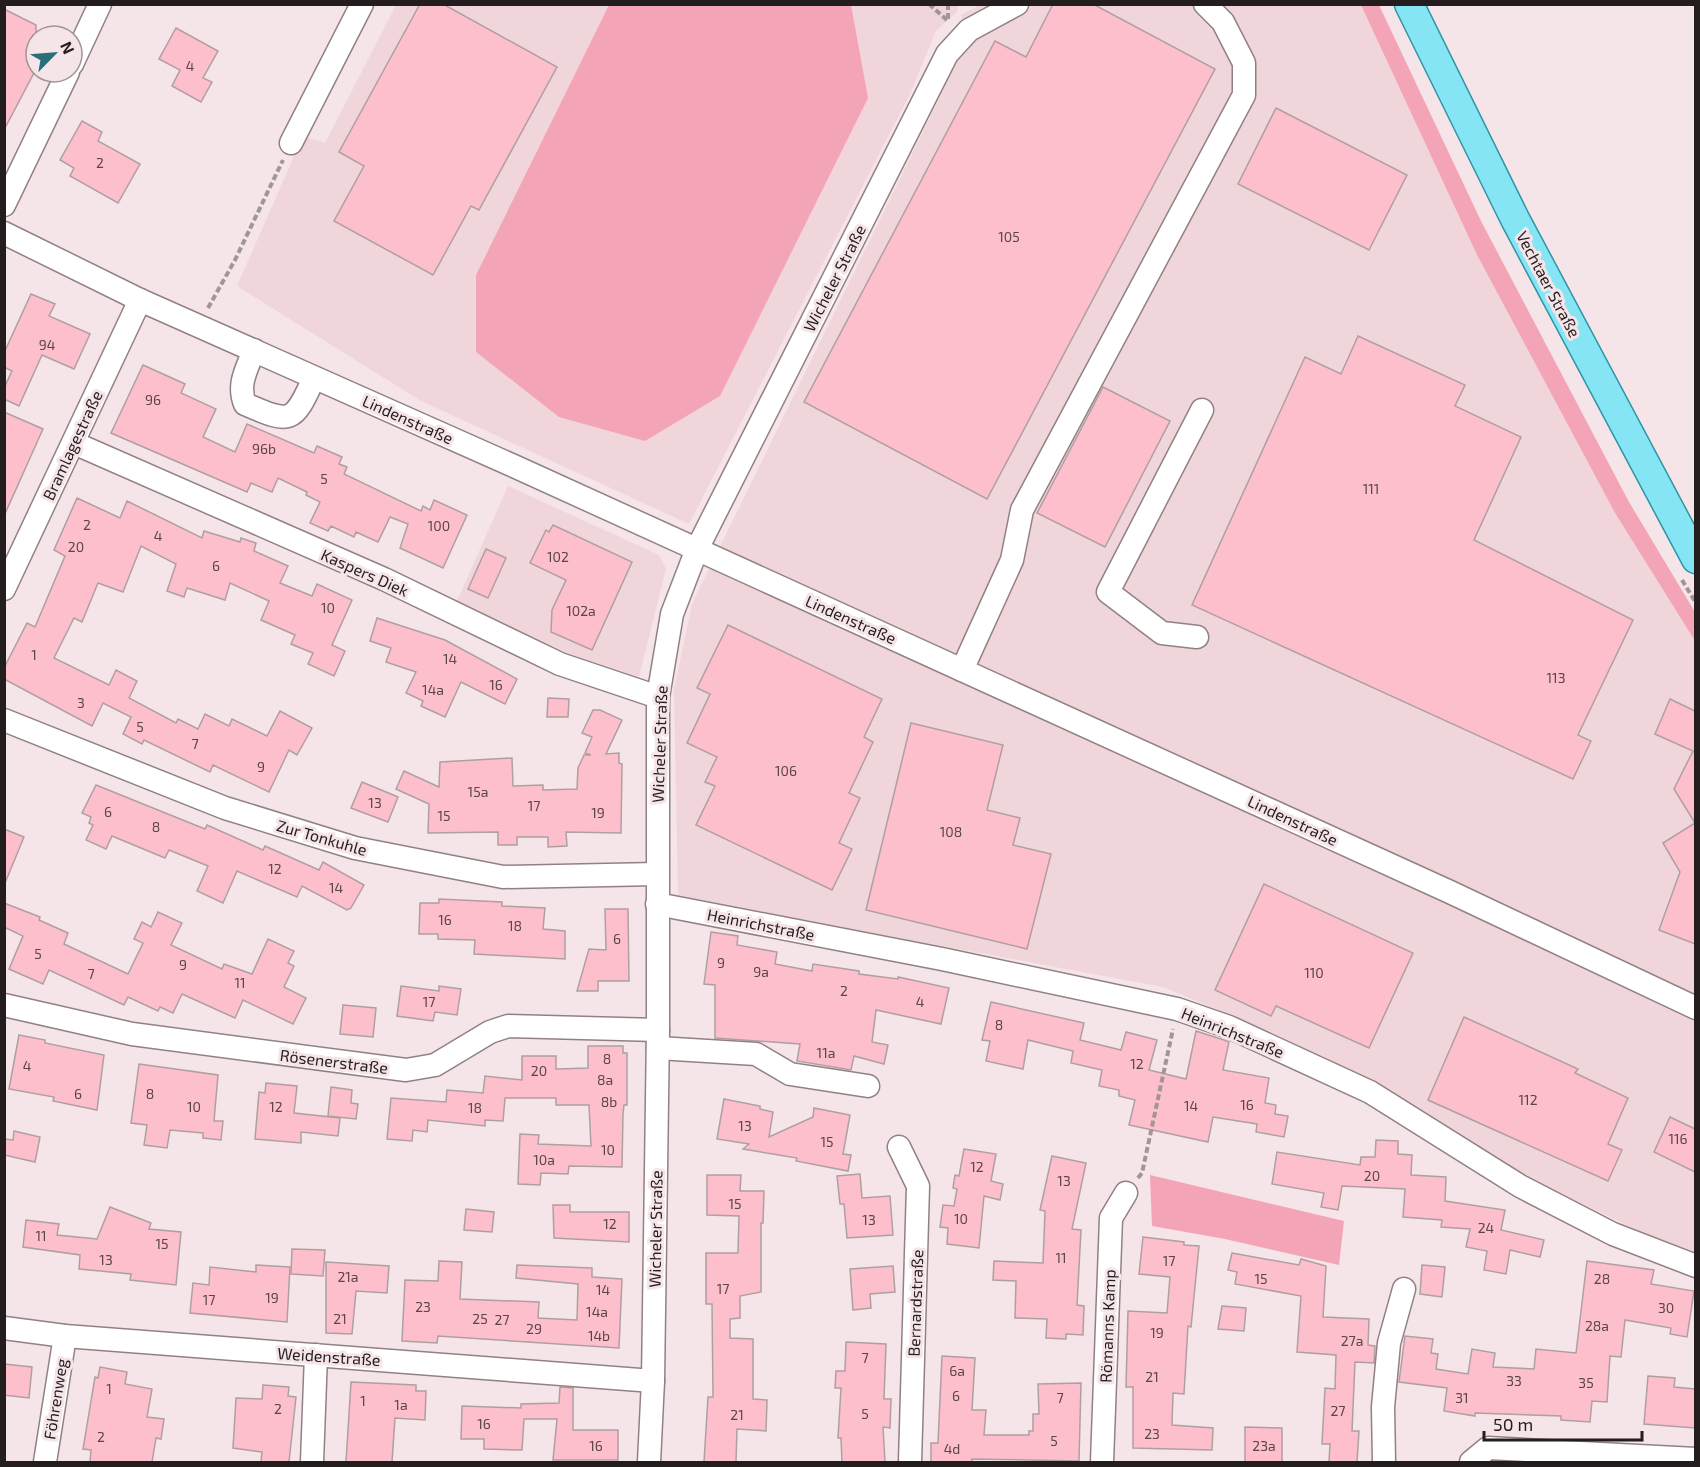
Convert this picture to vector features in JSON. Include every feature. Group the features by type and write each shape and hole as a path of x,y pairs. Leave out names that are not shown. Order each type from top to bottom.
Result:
{"main road":[{"name":"Vechtaer Straße","path":"1409,4 1515,219 1695,559"}],"street":[{"path":"84,38 100,4"},
{"path":"291,143 362,4"},
{"name":"Wicheler Straße","path":"649,1462 653,1381 658,1039 658,697 672,614 697,549 947,54 969,30 1017,4"},
{"path":"962,670 1012,560 1022,510 1244,95 1244,63 1223,22 1205,4"},
{"path":"4,205 62,84"},
{"name":"Lindenstraße","path":"4,233 140,300 697,549 1440,887 1695,1008"},
{"name":"Bramlagestraße","path":"7,578 74,443 140,300"},
{"path":"254,350 242,382 241,393 245,404 278,418 289,416 301,407 314,378"},
{"path":"1197,637 1162,633 1108,592 1202,410"},
{"name":"Kaspers Diek","path":"74,443 384,579 560,664 658,697"},
{"name":"Zur Tonkuhle","path":"4,720 225,808 355,848 503,877 657,874"},
{"name":"Heinrichstraße","path":"657,904 942,958 1178,1009 1229,1027 1370,1092 1520,1186 1613,1234 1695,1266"},
{"name":"Rösenerstraße","path":"4,1005 132,1034 406,1070 435,1065 490,1032 508,1026 658,1039 756,1054 790,1074 867,1086"},
{"name":"Bernardstraße","path":"899,1147 918,1186 910,1462"},
{"name":"Römanns Kamp","path":"1102,1462 1112,1218 1126,1193"},
{"path":"1384,1462 1383,1407 1389,1343 1404,1289"},
{"name":"Weidenstraße","path":"4,1328 65,1336 653,1381"},
{"name":"Föhrenweg","path":"45,1462 65,1336"},
{"path":"312,1462 316,1355"},
{"path":"1471,1462 1488,1448 1691,1460"}],"path":[{"path":"929,4 948,21"},
{"path":"198,325 235,260 291,143"},
{"path":"1126,1193 1142,1173 1178,1009"}],"shaded area":[{"path":"981,4 1361,5 1477,255 1615,513 1695,641 1695,1255 1660,1241 1527,1177 1375,1083 1269,1031 1163,987 678,897 674,689 692,604 955,66 970,41 961,15"},
{"path":"396,5 957,5 958,11 936,31 910,94 689,524 421,401 237,286 303,136 325,143"},
{"path":"609,5 851,5 868,98 720,396 645,441 559,417 476,352 476,275"},
{"path":"1361,5 1379,5 1481,221 1629,502 1695,612 1695,641 1615,513 1477,255"},
{"path":"508,486 659,555 666,569 639,677 568,653 457,601"},
{"path":"1150,1175 1344,1221 1339,1265 1225,1239 1152,1226"}],"building":[{"path":"420,4 443,4 557,67 479,210 471,206 433,275 334,221 364,166 339,152"},
{"path":"1053,4 1093,4 1215,69 987,499 804,402 995,41 1026,57"},
{"path":"4,9 34,24 24,24 24,84 28,84 4,130"},
{"path":"176,28 218,51 203,78 212,82 201,102 172,86 180,70 159,59"},
{"path":"1276,108 1407,175 1369,250 1238,184"},
{"path":"82,121 102,132 98,141 140,164 118,203 70,176 74,168 60,160"},
{"path":"31,294 55,304 49,316 90,334 74,369 42,355 19,406 4,399 4,388 12,371 4,367 4,353"},
{"path":"1358,336 1465,385 1455,406 1521,437 1474,540 1633,620 1578,735 1591,741 1573,779 1192,605 1305,357 1341,374"},
{"path":"143,365 185,384 181,393 216,409 203,437 235,452 247,424 314,453 317,446 342,457 339,464 347,467 344,474 421,511 423,506 430,510 434,500 467,515 443,568 400,548 408,524 390,517 378,542 356,532 354,537 331,526 328,531 310,523 320,502 306,495 307,492 278,478 272,492 251,483 247,492 111,433"},
{"path":"1103,387 1170,421 1105,547 1037,513"},
{"path":"4,412 43,429 4,516"},
{"path":"77,498 120,518 127,501 202,538 204,531 240,542 241,538 256,543 254,551 288,566 280,583 312,596 317,584 352,600 332,645 345,651 334,676 308,664 313,653 291,644 295,635 261,620 269,601 230,583 225,600 187,588 184,597 167,591 176,564 141,546 123,592 98,583 82,622 74,618 54,658 109,685 116,670 137,681 129,698 176,723 178,719 198,729 205,714 229,726 232,719 267,736 280,711 312,728 297,755 289,750 269,792 213,765 210,772 144,740 142,744 123,734 131,717 103,703 92,726 4,679 4,668 27,623 35,627 65,556 54,550"},
{"path":"553,525 632,562 592,650 551,632 552,610 566,580 530,563 546,530 549,532"},
{"path":"486,549 506,558 488,598 468,589"},
{"path":"377,618 445,640 517,679 505,704 461,682 445,717 421,706 423,701 406,693 416,672 386,662 391,648 370,641"},
{"path":"728,625 882,699 864,737 873,742 849,793 860,798 839,843 852,849 832,890 696,825 715,786 705,782 717,757 687,743 710,694 697,688"},
{"path":"548,698 569,699 568,717 547,717"},
{"path":"1670,699 1695,711 1695,823 1674,789 1693,751 1655,734"},
{"path":"593,710 600,710 622,720 606,754 619,753 619,763 622,764 621,833 566,832 567,846 548,847 548,837 517,837 517,845 498,845 498,832 428,833 429,804 396,789 404,771 439,787 440,762 512,758 513,786 543,785 543,790 577,789 578,768 584,755 591,755 585,753 592,737 582,733"},
{"path":"911,723 1003,745 987,810 1020,818 1013,845 1051,854 1027,949 866,910"},
{"path":"362,782 398,797 388,822 351,808"},
{"path":"96,785 205,829 207,825 263,850 265,846 319,870 323,862 364,885 351,908 347,910 302,886 297,897 237,871 223,903 197,891 208,866 169,850 165,858 112,836 106,849 86,840 93,825 89,823 91,817 82,813"},
{"path":"1695,823 1695,944 1659,930 1680,872 1663,843"},
{"path":"4,829 24,837 5,883 4,883"},
{"path":"1264,884 1413,953 1369,1048 1276,1006 1271,1016 1215,990"},
{"path":"439,899 502,902 502,906 545,908 543,929 565,931 565,959 474,954 475,940 438,939 438,934 419,934 420,903 439,903"},
{"path":"4,903 40,917 39,920 68,933 64,944 128,974 143,943 134,939 142,922 151,927 158,912 182,923 171,945 222,969 224,964 252,974 268,939 294,951 288,963 294,966 284,987 306,998 293,1024 243,1000 235,1018 182,994 173,1013 160,1007 158,1011 128,997 124,1005 49,970 43,984 9,969 23,936 4,927"},
{"path":"605,909 628,909 629,981 598,981 598,991 577,991 589,949 606,950"},
{"path":"711,932 738,936 737,945 777,952 775,964 812,971 813,964 859,971 859,974 898,979 898,977 949,988 941,1024 876,1010 872,1042 888,1045 884,1064 854,1056 851,1070 797,1061 800,1044 715,1038 715,985 704,984"},
{"path":"401,986 439,991 439,986 461,989 457,1015 435,1012 433,1021 397,1016"},
{"path":"991,1002 1084,1023 1080,1040 1121,1050 1126,1032 1157,1040 1149,1070 1186,1079 1196,1031 1229,1042 1223,1070 1269,1078 1265,1103 1276,1105 1275,1114 1288,1116 1284,1137 1256,1132 1257,1124 1213,1117 1208,1142 1129,1125 1135,1100 1119,1096 1119,1090 1099,1086 1102,1070 1071,1063 1073,1051 1028,1040 1023,1069 986,1061 990,1041 982,1040"},
{"path":"343,1005 376,1008 373,1037 340,1034"},
{"path":"1464,1017 1578,1069 1575,1073 1628,1098 1608,1144 1622,1150 1608,1181 1428,1100"},
{"path":"19,1035 45,1040 45,1043 104,1055 97,1110 53,1101 54,1097 9,1089"},
{"path":"588,1046 623,1046 623,1053 627,1053 627,1105 624,1105 623,1114 622,1167 569,1166 568,1174 541,1173 540,1185 518,1184 520,1134 539,1135 538,1144 591,1146 589,1105 556,1105 556,1098 505,1098 503,1121 485,1120 485,1126 428,1120 427,1132 413,1130 412,1141 387,1139 391,1098 446,1102 447,1090 483,1093 485,1076 522,1080 522,1056 556,1056 556,1069 588,1068"},
{"path":"139,1064 218,1075 214,1121 223,1121 221,1140 203,1138 203,1133 170,1130 167,1148 144,1145 147,1125 131,1123"},
{"path":"266,1083 297,1086 294,1113 340,1118 338,1136 301,1132 301,1143 255,1139 259,1092 265,1093"},
{"path":"331,1087 352,1090 351,1103 358,1104 356,1119 328,1116"},
{"path":"724,1099 760,1106 760,1109 773,1112 769,1137 813,1117 814,1108 850,1115 843,1154 851,1155 848,1171 796,1161 797,1158 743,1149 749,1144 717,1139"},
{"path":"1670,1117 1695,1129 1695,1172 1654,1152"},
{"path":"14,1131 40,1137 35,1162 4,1155 4,1139 13,1140"},
{"path":"1376,1140 1398,1141 1398,1154 1412,1155 1411,1175 1446,1177 1445,1201 1505,1210 1501,1230 1544,1240 1540,1257 1510,1250 1506,1274 1484,1270 1487,1251 1466,1247 1470,1229 1441,1227 1442,1220 1403,1217 1405,1189 1342,1186 1338,1210 1321,1207 1324,1193 1272,1184 1277,1152 1360,1165 1361,1157 1375,1157"},
{"path":"964,1149 996,1154 991,1181 1003,1184 1000,1200 984,1196 979,1248 947,1244 948,1228 940,1227 943,1205 954,1206 957,1189 953,1188 955,1175 959,1176"},
{"path":"1052,1156 1086,1163 1072,1229 1081,1230 1077,1305 1084,1306 1083,1335 1066,1334 1066,1339 1046,1338 1047,1319 1015,1318 1016,1281 993,1280 994,1261 1043,1263 1045,1211 1040,1210"},
{"path":"860,1174 862,1198 890,1196 893,1235 847,1238 844,1204 840,1204 837,1176"},
{"path":"707,1175 741,1175 740,1191 764,1191 763,1223 761,1223 761,1292 740,1296 740,1318 730,1319 730,1338 753,1339 753,1399 767,1400 766,1431 737,1429 736,1462 704,1462 708,1397 713,1397 712,1304 706,1304 706,1253 738,1253 739,1216 707,1215"},
{"path":"553,1205 570,1205 570,1212 629,1212 629,1242 554,1238"},
{"path":"110,1207 151,1223 149,1229 181,1232 176,1285 130,1280 131,1274 79,1269 80,1255 23,1247 26,1220 59,1224 57,1235 97,1239"},
{"path":"466,1209 494,1212 492,1232 464,1230"},
{"path":"1143,1237 1199,1246 1191,1327 1188,1326 1184,1394 1173,1393 1172,1425 1213,1428 1212,1450 1133,1448 1133,1387 1126,1387 1128,1311 1167,1313 1170,1277 1139,1274"},
{"path":"292,1249 325,1250 323,1276 291,1274"},
{"path":"1232,1253 1299,1265 1301,1259 1326,1266 1323,1317 1369,1319 1368,1345 1375,1346 1374,1363 1355,1362 1352,1431 1359,1431 1357,1462 1329,1462 1330,1444 1322,1444 1325,1388 1335,1389 1336,1355 1297,1352 1301,1296 1235,1284 1237,1272 1228,1270"},
{"path":"439,1261 462,1262 460,1299 539,1302 538,1318 577,1320 578,1284 516,1278 517,1265 592,1268 592,1277 622,1279 619,1348 438,1336 437,1343 402,1341 405,1280 438,1281"},
{"path":"1587,1261 1654,1270 1651,1284 1694,1291 1687,1337 1670,1334 1671,1328 1625,1320 1621,1357 1610,1356 1607,1402 1592,1401 1590,1422 1561,1420 1561,1416 1475,1413 1475,1416 1444,1411 1447,1388 1399,1382 1405,1336 1433,1339 1431,1353 1438,1354 1436,1369 1468,1374 1472,1349 1495,1353 1493,1367 1534,1369 1536,1349 1576,1353"},
{"path":"326,1262 389,1266 387,1293 356,1291 352,1334 326,1333"},
{"path":"256,1265 290,1267 287,1322 190,1313 193,1283 209,1285 210,1267 256,1272"},
{"path":"1422,1265 1445,1267 1442,1297 1420,1294"},
{"path":"893,1266 895,1292 870,1294 871,1308 853,1310 850,1269"},
{"path":"1222,1306 1246,1308 1244,1331 1218,1329"},
{"path":"846,1342 886,1344 884,1399 891,1399 890,1428 883,1427 885,1462 842,1462 841,1438 838,1438 841,1388 835,1388 836,1371 845,1371"},
{"path":"942,1356 975,1358 972,1410 986,1410 984,1435 1029,1435 1029,1431 1033,1431 1033,1414 1039,1414 1038,1384 1081,1383 1079,1461 972,1459 972,1462 931,1462 931,1443 938,1443"},
{"path":"4,1364 32,1367 29,1398 4,1395"},
{"path":"100,1367 127,1372 125,1384 152,1389 147,1417 164,1419 161,1439 156,1438 152,1462 90,1462 91,1450 83,1449 95,1377 98,1378"},
{"path":"1648,1376 1675,1378 1674,1387 1695,1389 1695,1428 1644,1424"},
{"path":"351,1382 416,1385 416,1391 426,1391 425,1420 395,1418 392,1462 346,1462"},
{"path":"263,1385 289,1387 288,1396 296,1397 289,1462 261,1462 262,1452 233,1448 236,1398 262,1399"},
{"path":"560,1387 573,1388 573,1430 618,1430 618,1460 553,1460 557,1419 524,1419 522,1450 484,1449 484,1439 461,1439 462,1406 521,1408 521,1404 559,1403"},
{"path":"1245,1427 1282,1428 1282,1462 1245,1462"}]}
